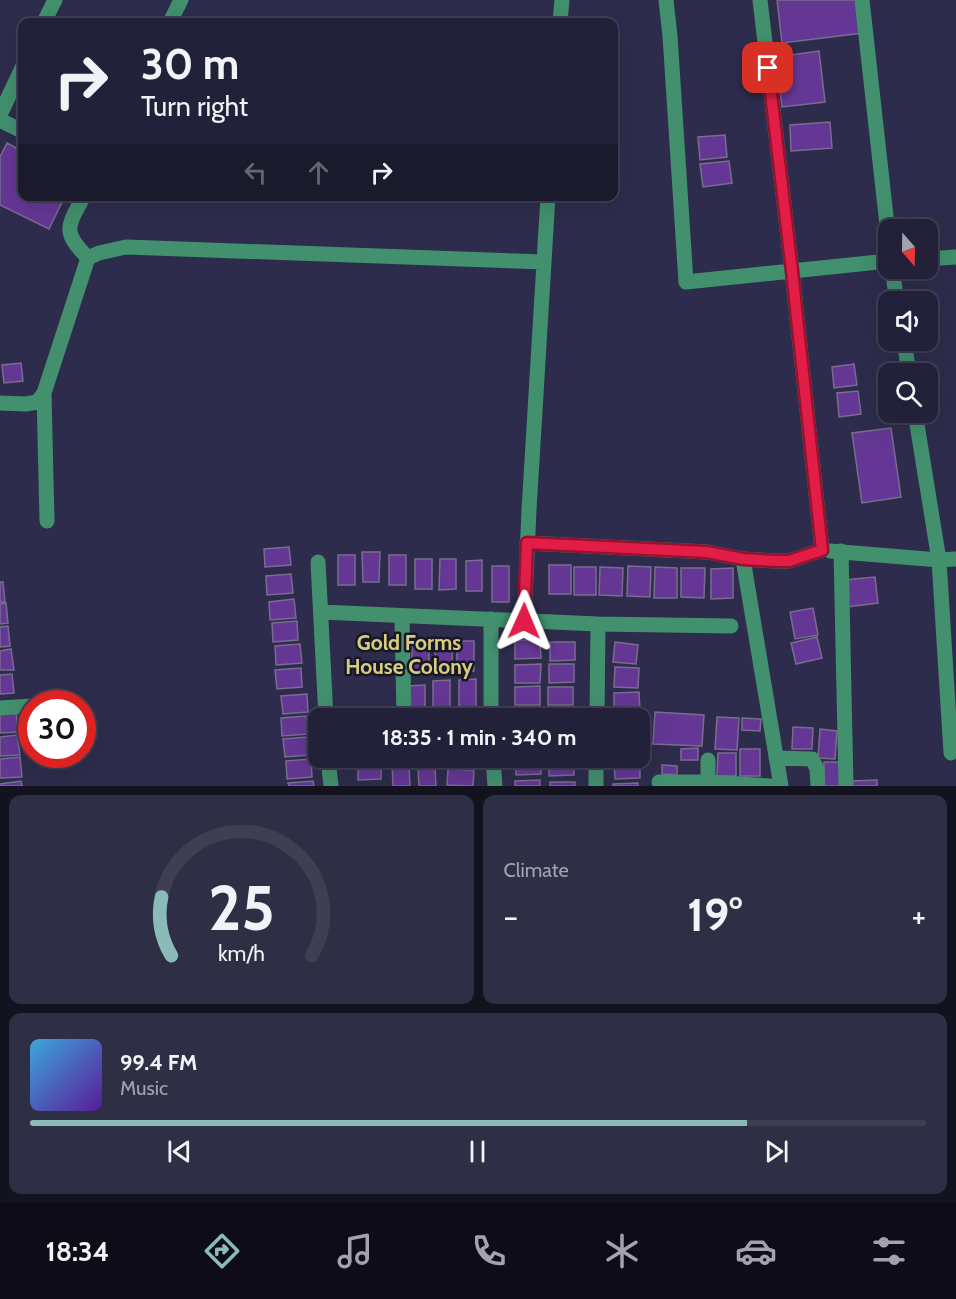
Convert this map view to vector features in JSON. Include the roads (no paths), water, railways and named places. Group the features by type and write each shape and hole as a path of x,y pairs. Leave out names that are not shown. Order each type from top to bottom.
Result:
{"street":[{"path":"46,18 55,0"},
{"path":"172,18 181,0"},
{"path":"560,18 562,0"},
{"path":"666,0 686,282 878,262"},
{"path":"760,0 822,550"},
{"path":"862,0 886,219"},
{"path":"0,115 18,77"},
{"path":"0,120 18,129"},
{"path":"81,201 69,230 76,246 88,258"},
{"path":"524,621 548,201"},
{"path":"47,521 44,393 88,258 126,247 543,262"},
{"path":"938,258 956,257"},
{"path":"0,403 37,402 44,393"},
{"path":"917,423 939,560 951,753"},
{"path":"527,543 707,552 743,559 776,561 789,561 822,550 939,560 956,559"},
{"path":"841,552 846,786"},
{"path":"743,559 781,786"},
{"path":"318,562 326,708"},
{"path":"321,612 598,624 731,626"},
{"path":"402,616 404,708"},
{"path":"491,619 491,708"},
{"path":"597,708 598,624"},
{"path":"0,708 18,707"},
{"path":"776,758 812,759 817,769 818,786"},
{"path":"708,760 708,784"},
{"path":"329,768 331,786"},
{"path":"494,768 495,786"},
{"path":"596,768 596,786"},
{"path":"659,782 770,786"}],"district":[{"name":"Gold Forms House Colony","path":"409,655"}]}
